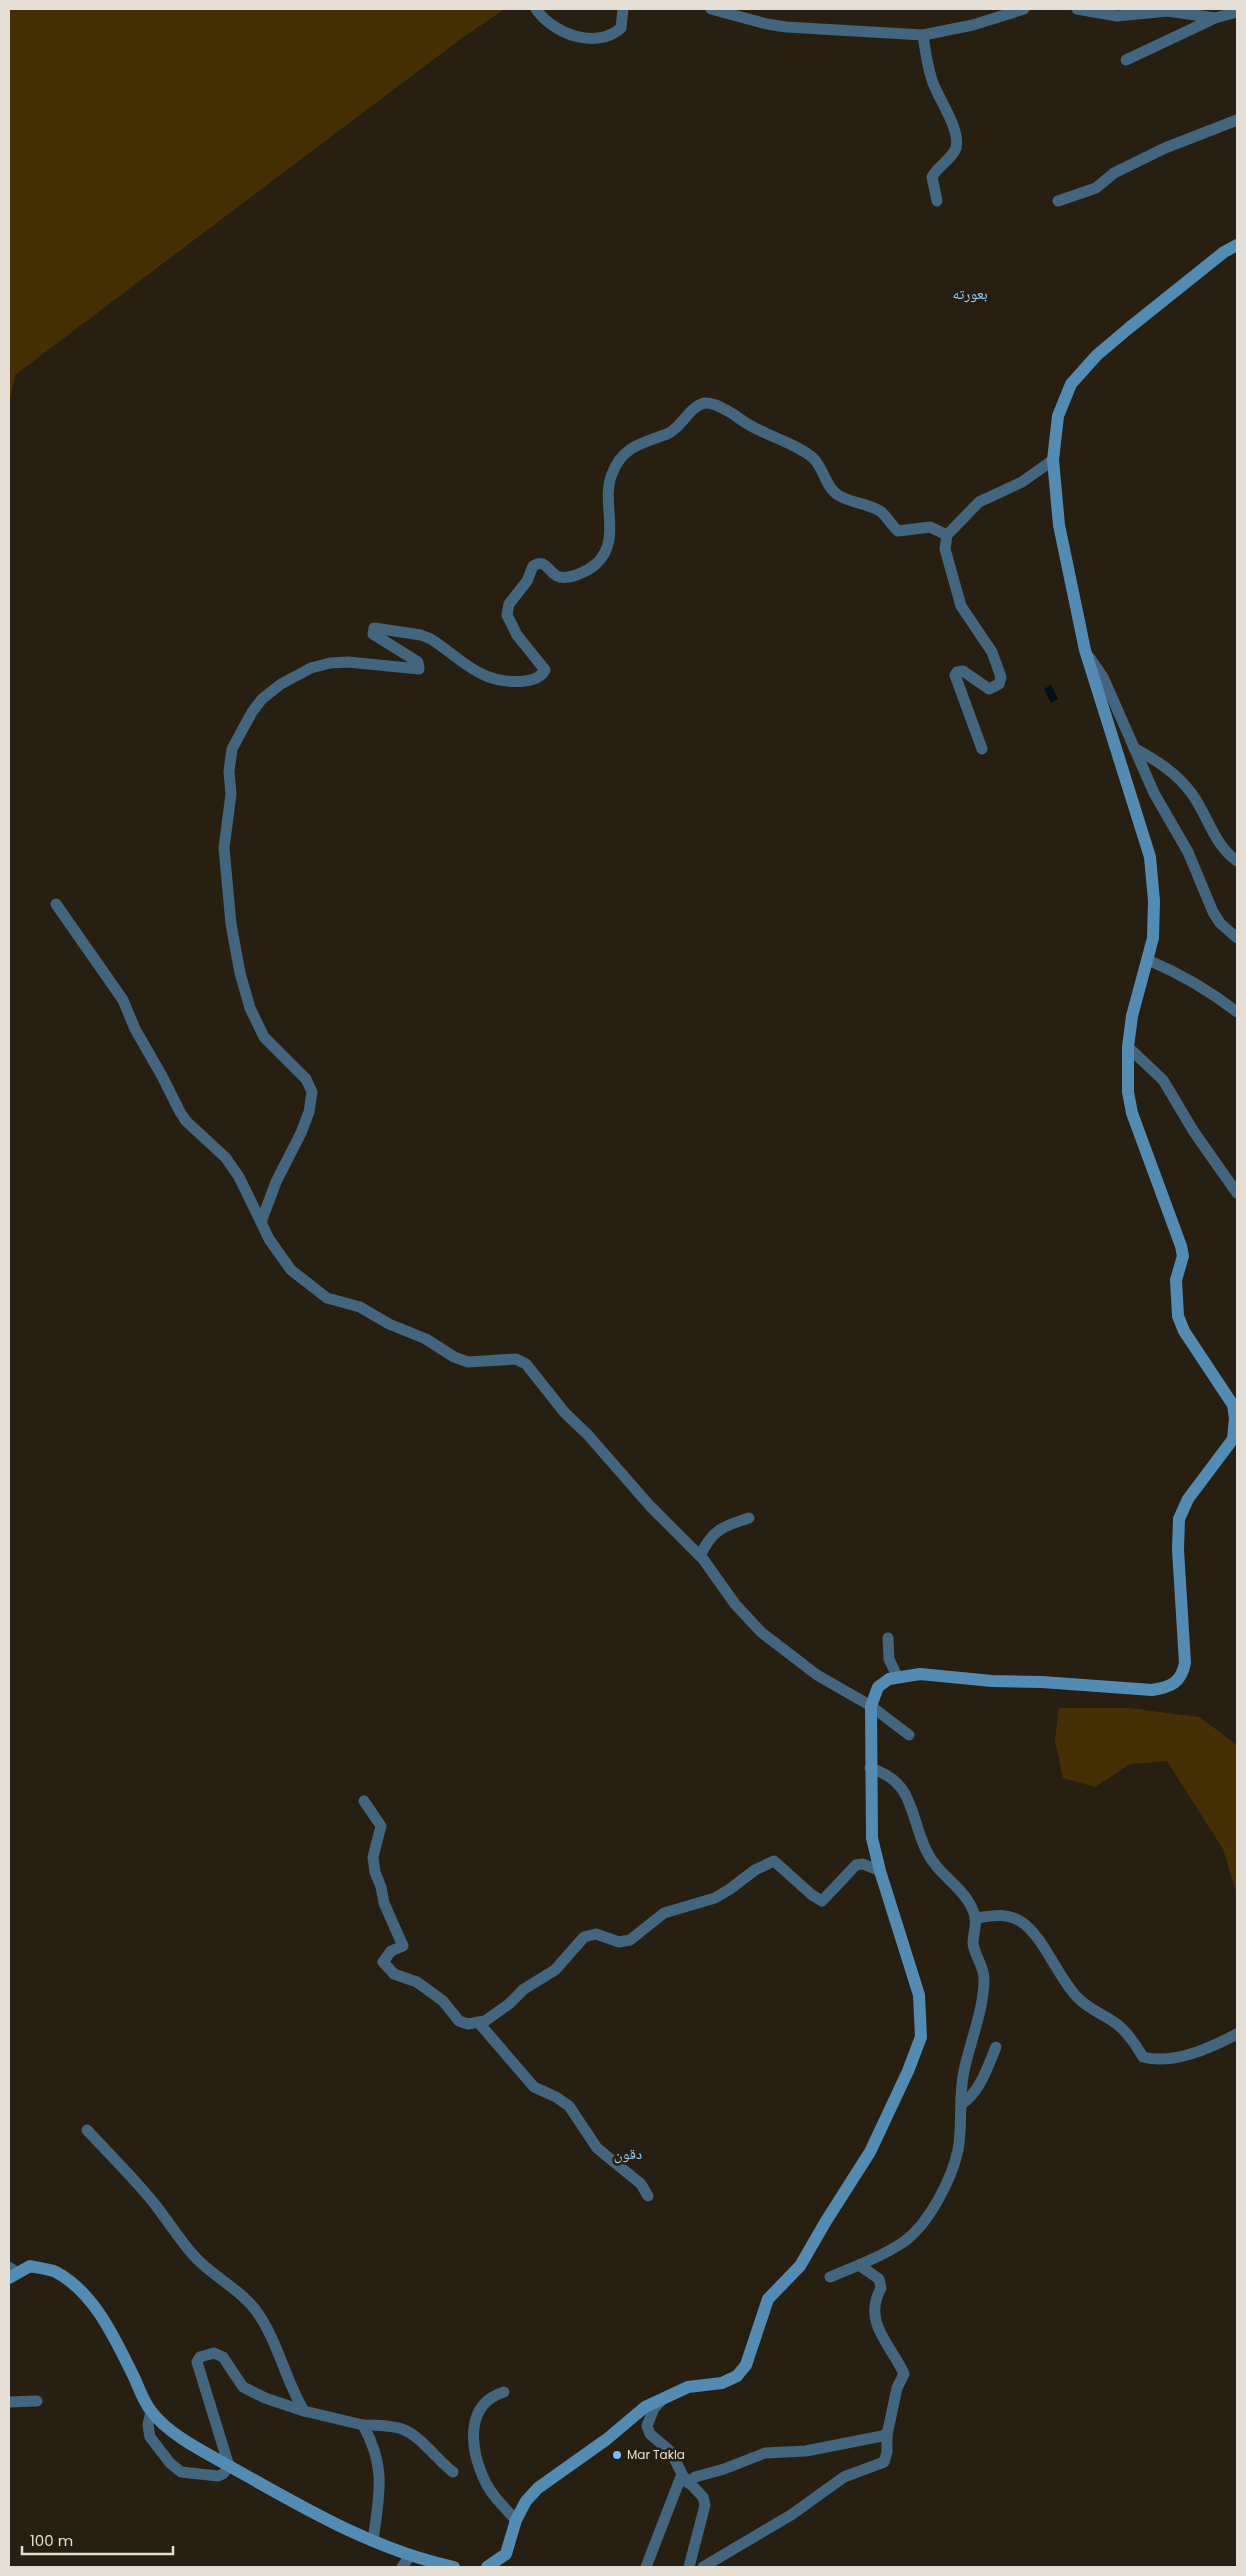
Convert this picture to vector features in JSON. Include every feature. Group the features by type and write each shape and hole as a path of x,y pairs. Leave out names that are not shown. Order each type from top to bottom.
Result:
{"main road":[{"path":"490,2566 506,2554 516,2520 526,2501 538,2488 607,2438 645,2407 688,2387 722,2383 737,2376 746,2365 768,2299 800,2266 870,2152 908,2070 921,2037 919,1995 880,1871 872,1838 871,1706 878,1687 896,1676 920,1674 992,1681 1042,1682 1152,1690 1169,1687 1183,1674 1185,1663 1178,1550 1179,1519 1188,1499 1233,1439 1233,1405 1184,1331 1178,1316 1176,1280 1182,1256 1181,1246 1132,1113 1127,1072 1128,1046 1132,1016 1148,960 1154,919 1150,857 1085,650 1059,525 1053,460 1058,416 1071,384 1097,355 1128,328 1224,252 1237,245"},
{"path":"12,2273 30,2266 55,2272 72,2283 88,2298 108,2327 151,2411 171,2429 229,2466 304,2509 410,2556 454,2567"}],"street":[{"path":"536,9 561,32 602,38 614,34 621,28 623,9"},
{"path":"711,9 767,24 786,27 923,35 966,27 1024,9"},
{"path":"1077,9 1117,16 1168,11 1215,18"},
{"path":"1126,60 1215,18 1237,12"},
{"path":"923,35 932,81 942,105 955,128 957,140 955,151 940,164 932,177 937,201"},
{"path":"1058,201 1096,188 1114,173 1165,148 1237,120"},
{"path":"260,1222 276,1182 301,1133 312,1100 312,1092 306,1079 264,1037 256,1023 240,972 231,924 224,848 231,794 230,760 234,743 262,699 291,678 311,668 330,663 388,664 419,669 418,662 373,634 374,628 421,635 431,639 484,676 510,681 528,681 540,677 544,670 511,626 507,615 508,604 527,581 533,566 537,563 545,564 556,576 562,577 585,571 598,561 604,554 610,537 609,484 618,463 632,446 672,432 702,404 712,404 723,408 760,431 804,451 819,464 836,494 879,511 898,531 930,527 947,535"},
{"path":"982,749 955,675 957,672 963,671 989,689 1000,684 1001,677 992,652 962,606 945,549 947,535 979,502 1022,482 1053,460"},
{"path":"1085,650 1104,677 1154,793 1188,852 1213,912 1220,923 1237,938"},
{"path":"1134,748 1159,762 1180,780 1193,795 1222,848 1237,861"},
{"path":"56,904 122,1000 135,1029 180,1112 186,1121 226,1158 239,1177 269,1239 291,1270 327,1298 360,1307 389,1324 426,1338 454,1357 468,1362 516,1359 526,1364 565,1413 588,1434 650,1506 700,1556 734,1604 761,1632 817,1676 871,1706 909,1735"},
{"path":"1148,960 1193,982 1220,998 1237,1012"},
{"path":"1128,1046 1163,1080 1194,1132 1237,1193"},
{"path":"700,1556 708,1539 725,1525 749,1518"},
{"path":"888,1638 889,1659 896,1676"},
{"path":"830,2277 859,2265 906,2240 926,2218 950,2174 958,2151 963,2072 974,2032 984,1979 981,1962 973,1944 975,1918 969,1902 959,1888 936,1866 926,1852 908,1796 886,1773 870,1768"},
{"path":"364,1801 381,1826 373,1857 375,1872 381,1887 384,1903 403,1946 391,1951 382,1962 394,1974 417,1982 443,2000 459,2021 468,2024 485,2021 498,2013 524,1989 555,1970 584,1937 596,1934 619,1942 630,1940 664,1913 714,1898 730,1889 755,1870 774,1861 812,1896 822,1901 856,1865 863,1864 880,1871"},
{"path":"975,1918 1005,1915 1022,1922 1033,1932 1076,1996 1089,2009 1114,2022 1126,2032 1143,2057 1154,2060 1197,2052 1237,2034"},
{"path":"478,2022 534,2086 569,2106 597,2148 641,2184 648,2196"},
{"path":"962,2104 972,2097 982,2081 996,2047"},
{"path":"87,2130 157,2207 167,2224 197,2259 213,2275 242,2294 254,2308 268,2329 296,2398 304,2411"},
{"path":"703,2567 791,2515 844,2477 884,2462 887,2452 887,2435 897,2388 904,2374 899,2361 885,2343 875,2319 875,2300 881,2288 879,2279 859,2265"},
{"path":"151,2411 148,2425 150,2436 158,2450 181,2472 218,2476 223,2474 229,2466 197,2362 200,2357 214,2354 223,2357 243,2387 266,2398 304,2411 363,2424 403,2429 424,2443 430,2452 453,2472"},
{"path":"504,2392 492,2396 480,2408 473,2434 476,2456 483,2478 497,2500 516,2520"},
{"path":"666,2396 654,2408 647,2426 650,2434 671,2452 685,2478 703,2497 705,2505 689,2567"},
{"path":"9,2402 37,2401"},
{"path":"363,2424 378,2462 381,2482 373,2541"},
{"path":"685,2478 724,2469 765,2453 806,2451 887,2435"},
{"path":"646,2567 685,2478"},
{"path":"402,2567 410,2556"}],"shaded area":[{"path":"9,9 505,9 462,38 15,375 9,405"},
{"path":"1051,685 1058,699 1051,703 1044,689"},
{"path":"1059,1708 1129,1708 1199,1717 1237,1745 1237,1895 1223,1849 1167,1761 1130,1764 1095,1787 1063,1778 1055,1741"}],"place":[{"name":"Mar Takla","path":"617,2455"}],"district":[{"name":"بعورته","path":"970,294"},
{"name":"دقون","path":"628,2154"}]}
